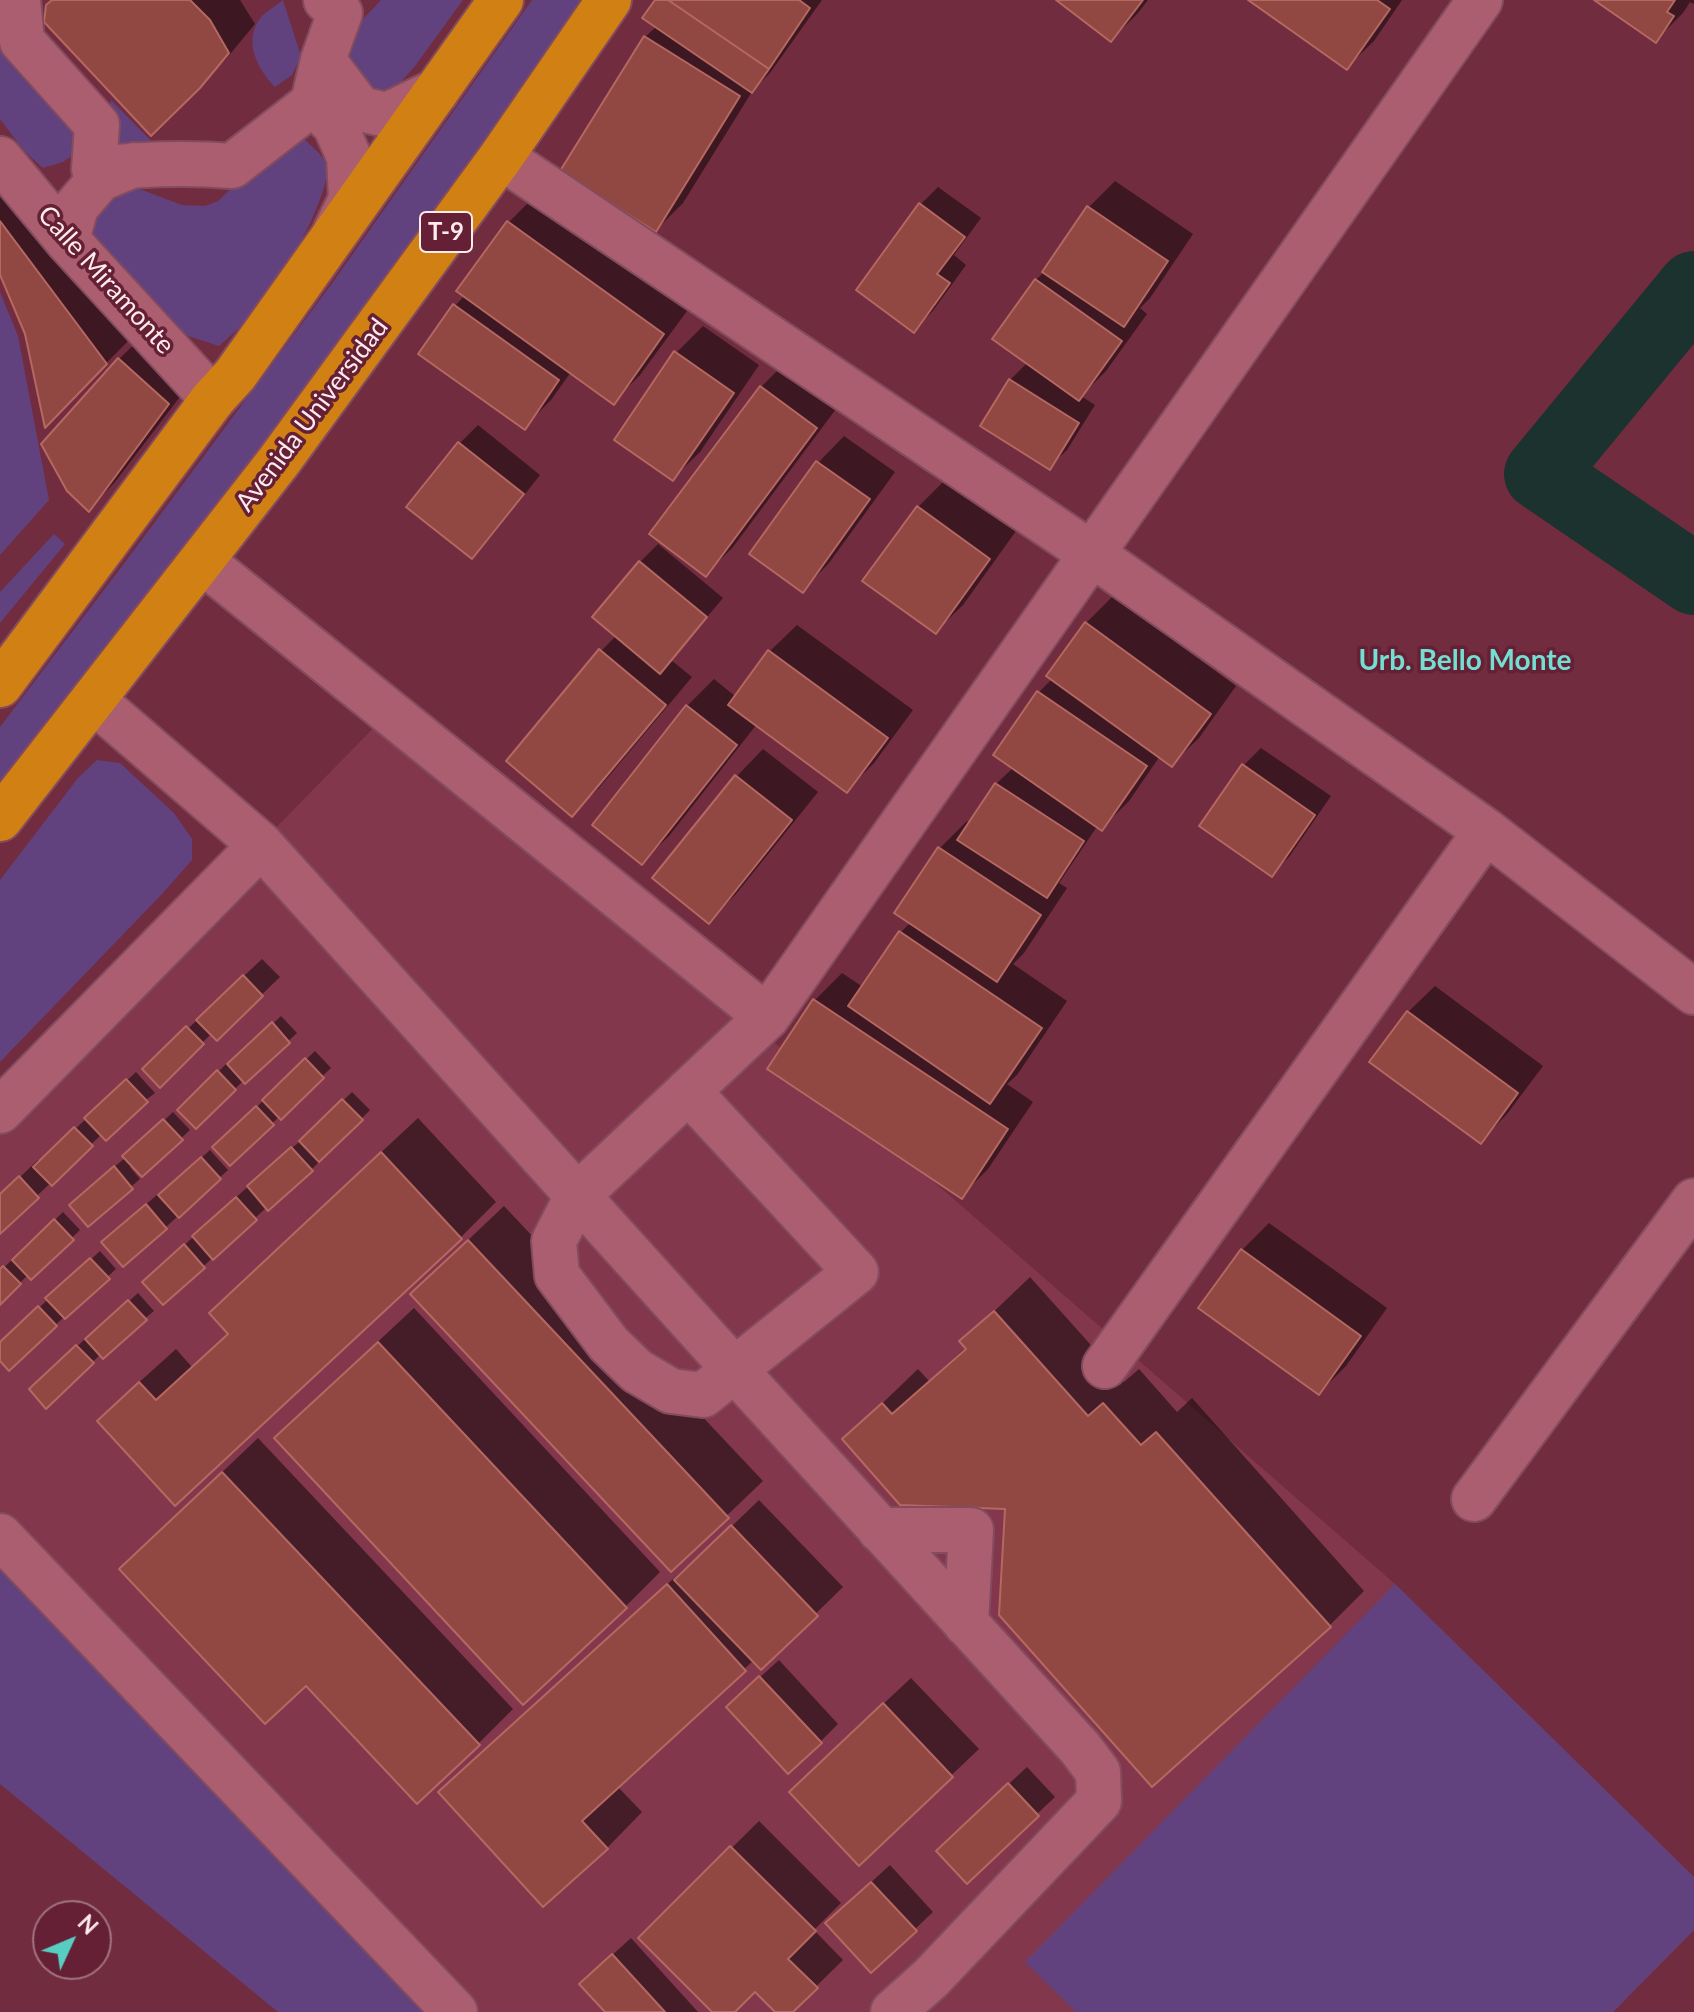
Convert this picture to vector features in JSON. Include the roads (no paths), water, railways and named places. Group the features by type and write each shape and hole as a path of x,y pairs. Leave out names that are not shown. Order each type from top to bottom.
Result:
{"highway":[{"path":"0,685 213,399 235,375 501,0"},
{"name":"Avenida Universidad","path":"0,819 279,461 501,157 609,0"}],"street":[{"path":"18,0 22,41 97,125 94,169 137,164 232,166 313,103 339,4"},
{"path":"688,1091 856,1272 703,1395 671,1391 637,1371 609,1344 557,1275 554,1241 577,1196 688,1091 767,1017 1480,0"},
{"path":"323,60 360,109 387,115 437,91"},
{"path":"313,103 335,125 349,157 351,199 334,234"},
{"path":"12,173 63,182 84,162 97,125"},
{"path":"501,157 1092,554 1486,831 1694,992"},
{"path":"67,240 76,207 100,179 137,164"},
{"name":"Calle Miramonte","path":"12,173 67,240 213,399"},
{"path":"202,561 767,1017"},
{"path":"93,700 261,845 1080,1748 1098,1772 1099,1801 931,1978 893,2012"},
{"path":"1105,1366 1486,831"},
{"path":"0,1111 261,845"},
{"path":"1474,1499 1694,1201"},
{"path":"880,1530 971,1530 966,1624"},
{"path":"0,1536 455,2012"}],"waterway":[{"path":"1694,287 1540,474 1694,579"}],"district":[{"name":"Urb. Bello Monte","path":"1465,661"}]}
